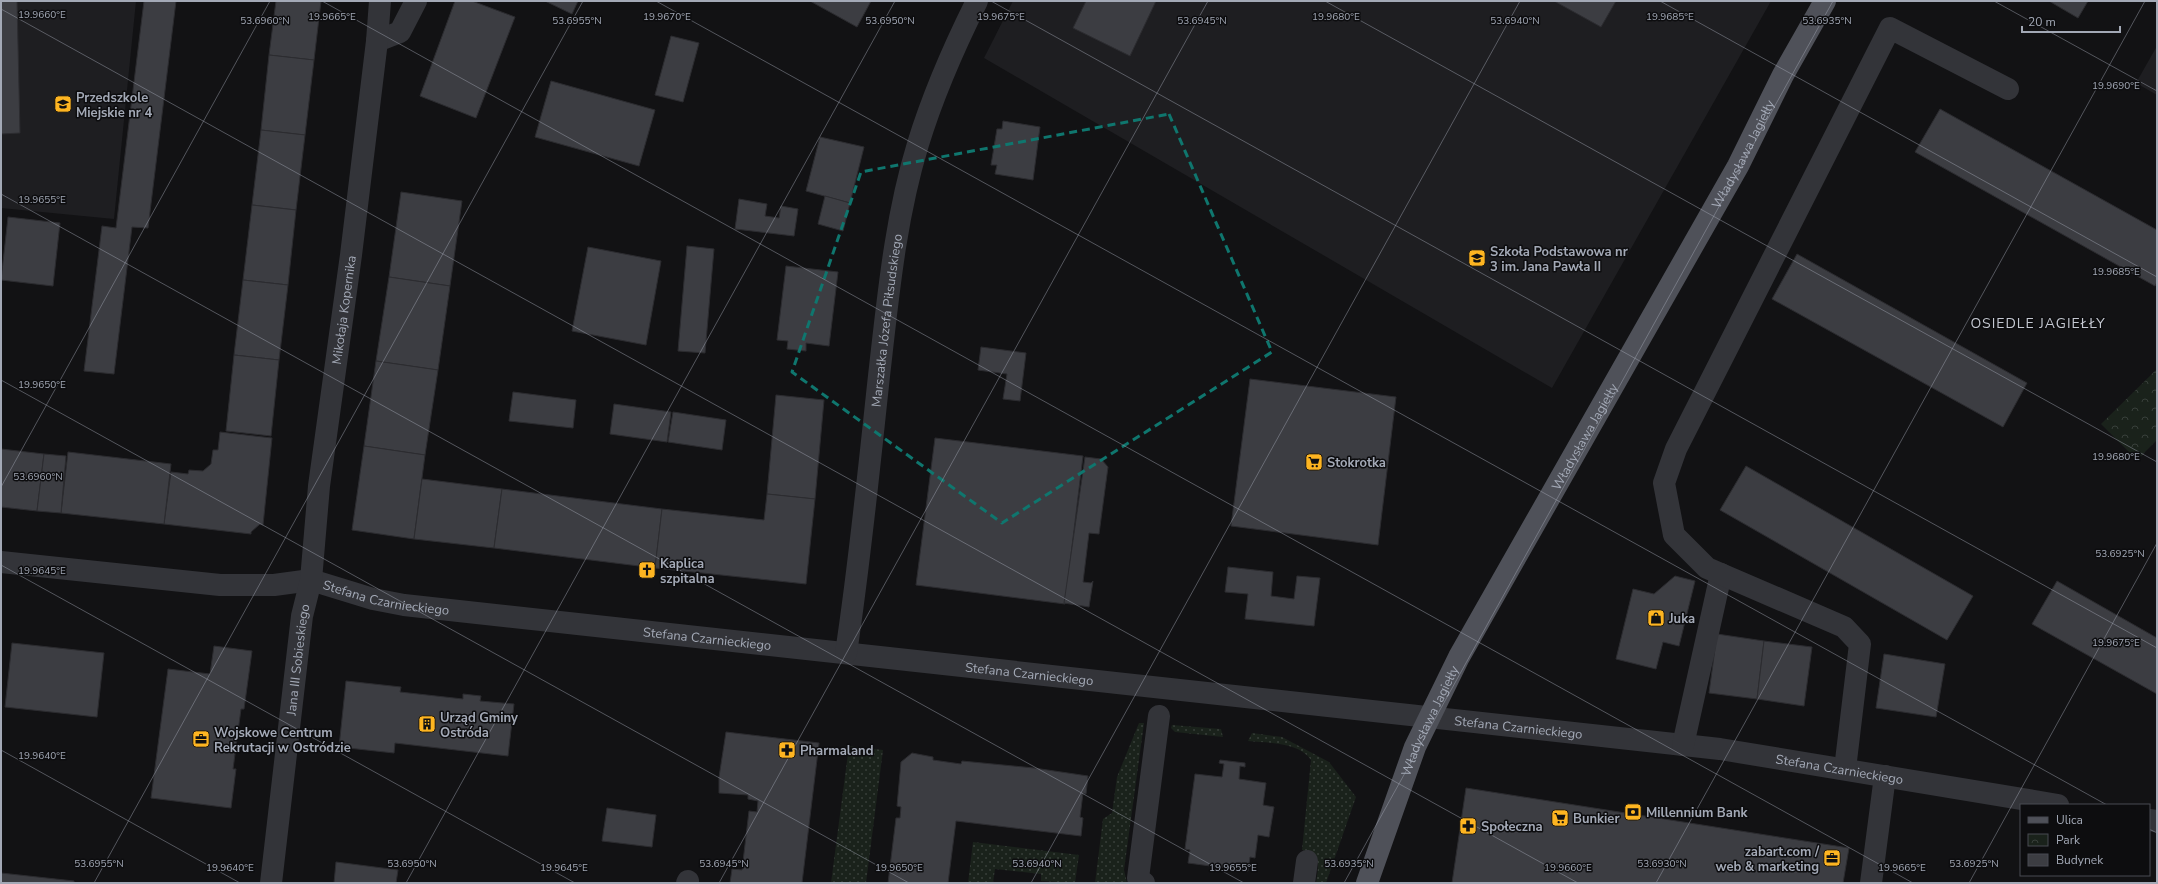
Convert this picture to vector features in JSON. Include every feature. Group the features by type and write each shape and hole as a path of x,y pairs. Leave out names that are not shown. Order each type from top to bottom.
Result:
{"main road":[{"name":"Władysława Jagiełły","path":"1367,883 1398,792 1429,717 1472,633 1738,166 1783,75 1825,1"}],"street":[{"name":"Mikołaja Kopernika","path":"311,580 319,486 377,41 380,1"},
{"path":"377,41 400,32 416,1"},
{"name":"Marszałka Józefa Piłsudskiego","path":"846,653 855,592 889,282 905,198 918,144 955,44 977,1"},
{"path":"1845,769 1860,644 1844,627 1707,568 1674,535 1664,483 1676,450 1890,28 2008,90"},
{"name":"Stefana Czarnieckiego","path":"1,562 220,585 274,585 311,580 373,599 404,605 1683,745 1845,769 2052,804"},
{"path":"1683,745 1721,574"},
{"name":"Jana III Sobieskiego","path":"271,883 302,616 311,580"},
{"path":"1144,883 1138,878 1159,716"},
{"path":"1871,883 1885,776"},
{"path":"1304,883 1307,861"}],"highlighted area":[{"path":"1169,114 1272,352 1002,523 792,372 861,172"}],"shaded area":[{"name":"Przedszkole Miejskie nr 4","path":"1,1 136,1 114,219 1,208"},
{"name":"Szkoła Podstawowa nr 3 im. Jana Pawła II","path":"1013,1 1771,1 1552,388 984,58"},
{"path":"2157,46 2157,95 2136,83"}],"green space":[{"path":"2157,369 2157,440 2137,460 2101,424"},
{"path":"1139,723 1144,723 1124,870 1127,883 1095,883 1103,819 1112,813 1117,777"},
{"path":"1172,725 1221,729 1223,737 1175,732 1171,728"},
{"path":"1252,733 1282,737 1329,762 1356,797 1326,883 1316,883 1318,862 1313,854 1302,850 1311,760 1306,754 1299,750 1282,744 1248,741"},
{"path":"849,746 883,750 866,883 831,883"},
{"path":"973,842 1079,855 1075,883 1041,881 1041,874 995,869 993,883 968,883"}],"building":[{"path":"1,1 17,1 20,133 1,134"},
{"path":"144,1 176,1 148,228 132,227 114,374 84,371 102,226 116,228"},
{"path":"276,1 321,1 314,60 269,55"},
{"path":"455,1 472,1 515,17 476,118 420,96"},
{"path":"545,1 578,1 572,14"},
{"path":"810,1 871,1 857,27"},
{"path":"1086,1 1156,1 1130,56 1073,28"},
{"path":"1554,1 1616,1 1601,27"},
{"path":"2049,1 2088,1 2078,18"},
{"path":"671,36 699,43 683,102 655,95"},
{"path":"269,55 314,60 305,135 261,130"},
{"path":"551,81 655,110 639,166 535,137"},
{"path":"1940,109 2157,230 2157,282 2155,286 1915,152"},
{"path":"1003,121 1040,127 1033,180 995,174 997,165 991,165 997,129 1002,129"},
{"path":"261,130 305,135 296,210 252,205"},
{"path":"820,137 864,147 850,203 806,191"},
{"path":"401,192 462,201 450,286 389,277"},
{"path":"825,196 850,203 843,231 818,224"},
{"path":"739,199 767,204 765,216 779,218 781,206 798,209 794,236 735,229"},
{"path":"252,205 296,210 288,285 243,280"},
{"path":"8,217 60,223 53,286 1,280"},
{"path":"687,246 714,249 705,353 678,351"},
{"path":"588,247 661,261 646,345 572,331"},
{"path":"1797,254 2027,383 2003,427 1772,299"},
{"path":"786,266 838,272 829,346 806,343 806,351 787,349 788,341 777,340"},
{"path":"389,277 450,286 438,370 376,361"},
{"path":"243,280 288,285 279,360 234,355"},
{"path":"981,347 1026,353 1020,401 1003,399 1007,374 978,370"},
{"path":"234,355 279,360 271,436 226,431"},
{"path":"376,361 438,370 425,455 364,446"},
{"name":"Stokrotka","path":"1250,379 1396,397 1378,545 1231,526"},
{"path":"513,392 576,400 573,428 509,421"},
{"path":"776,395 824,400 815,499 767,494"},
{"path":"614,404 671,412 667,442 610,434"},
{"path":"673,412 726,420 722,450 668,442"},
{"path":"220,432 272,438 263,525 260,524 251,532 251,534 164,524 171,472 188,474 189,470 203,471 211,464 213,450 218,450"},
{"path":"935,438 1083,456 1065,604 916,585"},
{"path":"364,446 425,455 414,539 352,530"},
{"path":"1,449 44,454 37,511 1,507"},
{"path":"68,452 171,464 164,524 61,513"},
{"path":"44,454 66,456 61,513 37,511"},
{"path":"1085,457 1101,459 1108,467 1099,534 1089,533 1083,582 1091,583 1093,581 1089,607 1064,603"},
{"path":"1746,466 1973,596 1947,640 1720,510"},
{"path":"422,479 502,489 494,548 414,539"},
{"path":"502,489 662,509 655,568 494,548"},
{"path":"767,494 815,499 806,584 655,568 662,509 764,520"},
{"path":"1228,567 1273,572 1271,596 1294,599 1297,576 1320,578 1314,626 1245,619 1248,594 1225,592"},
{"name":"Juka","path":"1675,576 1695,581 1679,646 1663,642 1656,669 1616,659 1633,589 1654,594"},
{"path":"2057,581 2157,638 2157,694 2032,624"},
{"path":"1717,634 1764,641 1757,699 1709,693"},
{"path":"1764,641 1812,647 1804,706 1757,699"},
{"path":"12,643 104,653 97,717 5,707"},
{"path":"214,646 252,651 244,709 241,709 233,769 236,769 231,808 151,798 168,669 210,674"},
{"path":"1884,654 1945,664 1936,717 1876,708"},
{"name":"Urząd Gminy Ostróda","path":"346,681 401,687 400,692 463,699 463,694 481,696 480,701 514,704 508,756 395,743 394,753 339,747"},
{"path":"726,732 819,743 802,883 730,883 732,869 742,870 749,811 757,812 758,801 748,799 748,795 719,793 719,777"},
{"path":"912,753 933,757 933,760 961,764 962,761 1034,768 1088,776 1086,794 1083,793 1080,817 1083,818 1081,836 956,821 948,883 888,883 896,818 900,818 901,807 897,806 901,762"},
{"path":"1220,760 1245,763 1245,767 1240,766 1239,779 1266,783 1263,805 1274,807 1269,837 1258,835 1255,858 1250,857 1248,871 1188,863 1190,850 1185,849 1195,774 1222,777 1224,764 1219,763"},
{"name":"Bunkier","path":"1466,788 1849,848 1843,883 1452,883"},
{"path":"607,808 656,815 652,847 602,841"},
{"path":"336,862 398,870 396,883 334,883"},
{"path":"1,873 74,881 74,883 1,883"}],"place":[{"name":"Przedszkole Miejskie nr 4","path":"63,104"},
{"name":"Szkoła Podstawowa nr 3 im. Jana Pawła II","path":"1477,258"},
{"name":"Stokrotka","path":"1314,462"},
{"name":"Kaplica szpitalna","path":"647,570"},
{"name":"Juka","path":"1656,618"},
{"name":"Urząd Gminy Ostróda","path":"427,724"},
{"name":"Wojskowe Centrum Rekrutacji w Ostródzie","path":"201,739"},
{"name":"Pharmaland","path":"787,750"},
{"name":"Millennium Bank","path":"1633,812"},
{"name":"Bunkier","path":"1560,818"},
{"name":"Społeczna","path":"1468,826"},
{"name":"zabart.com / web & marketing","path":"1832,858"}],"district":[{"name":"OSIEDLE JAGIEŁŁY","path":"2038,323"}]}
